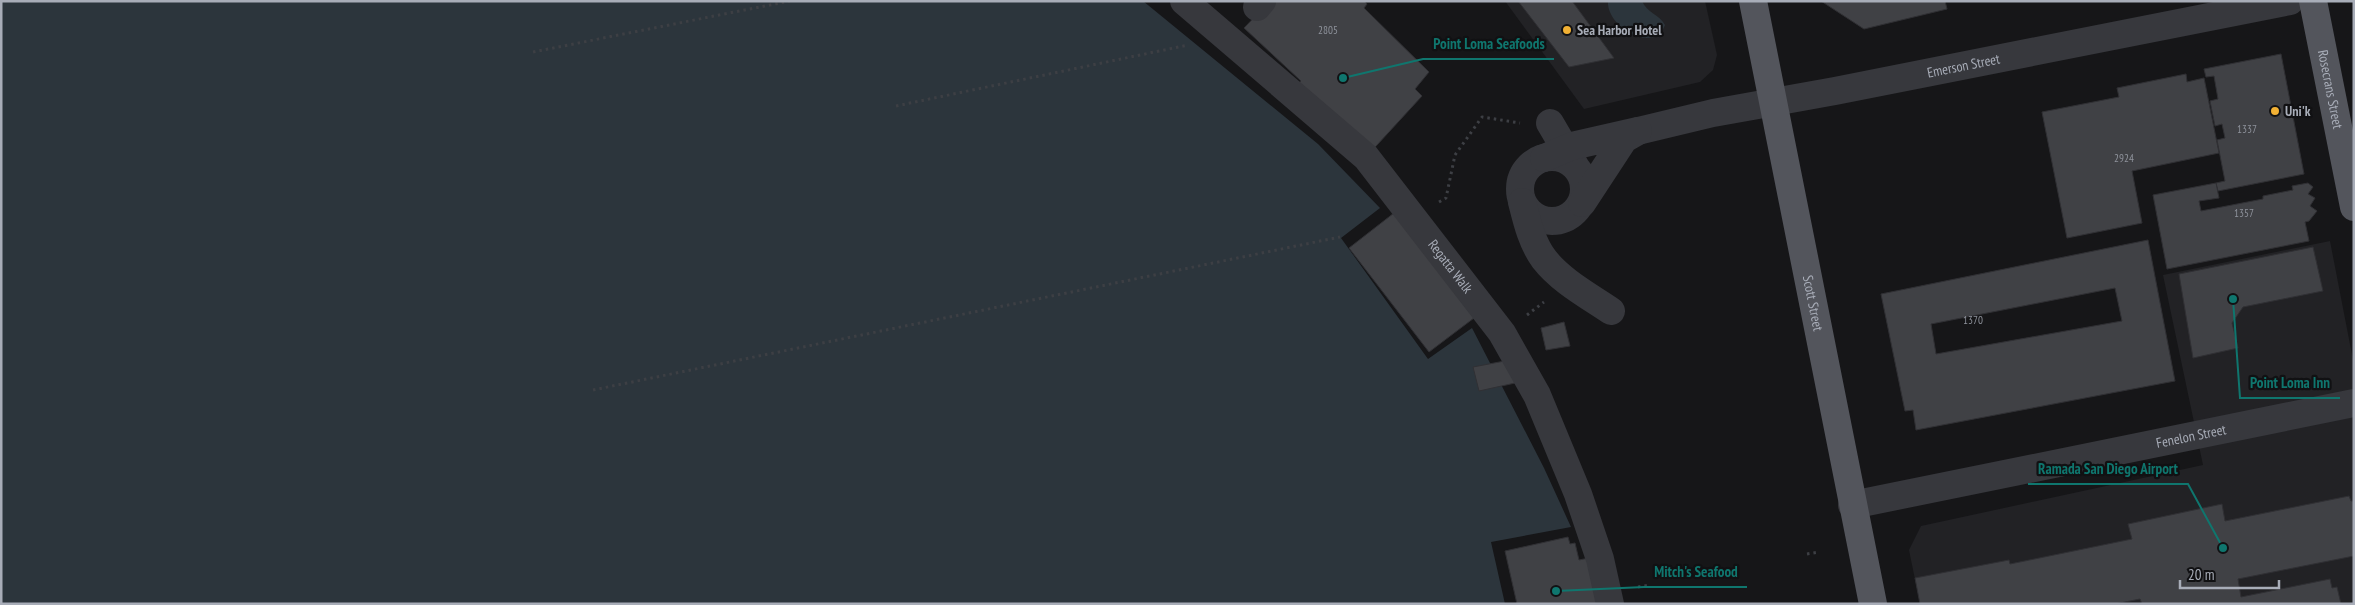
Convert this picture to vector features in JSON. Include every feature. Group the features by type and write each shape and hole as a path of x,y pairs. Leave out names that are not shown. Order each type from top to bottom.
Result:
{"main road":[{"name":"Scott Street","path":"1753,1 1873,604"},
{"name":"Rosecrans Street","path":"2313,1 2354,207"}],"street":[{"name":"Regatta Walk","path":"1184,1 1240,52 1366,157 1502,333 1537,395 1578,494 1600,559 1610,604"},
{"name":"Emerson Street","path":"1560,158 1593,141 1638,130 2290,1"},
{"path":"1538,123 1560,158 1583,178 1585,190 1582,203"},
{"path":"1538,123 1565,136 1593,141"},
{"path":"1521,201 1528,212 1538,219 1551,222 1563,220 1574,214 1624,140 1638,130"},
{"path":"1560,158 1530,166 1523,176 1520,188 1521,201 1532,238 1544,259 1561,276 1611,311"},
{"name":"Fenelon Street","path":"1852,505 2354,403"}],"path":[{"path":"533,52 790,1"},
{"path":"896,106 1193,44"},
{"path":"1414,218 1446,198 1455,155 1482,117 1538,123"},
{"path":"593,390 1340,237"},
{"path":"1502,333 1543,303 1547,297"},
{"path":"1807,554 1819,552"}],"shaded area":[{"path":"1,1 1143,1 1318,144 1380,208 1341,238 1428,359 1472,328 1544,468 1571,527 1491,542 1505,604 1,604"},
{"path":"1505,1 1705,1 1717,55 1713,70 1700,82 1584,109"},
{"path":"1608,1 1642,1 1665,25 1659,34 1651,38 1632,34 1622,28 1615,20 1609,11"},
{"path":"2330,241 2354,365 2354,604 1920,604 1909,550 1921,526 2203,465 2163,275"}],"building":[{"path":"1270,1 1364,1 1367,4 1364,8 1429,72 1415,89 1422,96 1366,157 1289,92 1301,81 1244,28"},
{"name":"Sea Harbor Hotel","path":"1518,1 1572,1 1614,58 1569,67"},
{"path":"1821,1 1945,1 1947,9 1864,29"},
{"path":"2281,54 2304,174 2218,191 2216,183 2225,181 2217,140 2225,138 2222,124 2215,126 2210,101 2218,99 2214,76 2206,77 2204,69"},
{"path":"2186,74 2187,82 2204,78 2219,153 2132,171 2142,223 2067,238 2042,112 2119,97 2117,88"},
{"path":"2216,183 2219,198 2199,201 2201,211 2263,199 2263,196 2293,190 2292,186 2308,183 2313,187 2308,194 2315,198 2310,206 2317,211 2309,221 2305,222 2309,241 2167,269 2153,195"},
{"path":"1394,213 1474,318 1429,352 1349,248"},
{"path":"2148,240 2175,381 1916,430 1913,410 1905,411 1881,294","holes":["2115,288 2122,321 1936,354 1931,324"]},
{"path":"2313,247 2323,291 2243,307 2232,323 2238,348 2193,358 2179,274"},
{"path":"1564,322 1570,346 1546,350 1541,328"},
{"path":"1510,360 1515,383 1479,391 1473,367"},
{"path":"2349,496 2351,501 2354,501 2354,556 2238,579 2241,597 2330,579 2332,588 2337,587 2341,604 2142,604 2140,599 2115,604 1920,604 1915,578 2009,560 2010,564 2132,539 2128,524 2222,504 2225,521"},
{"path":"1568,537 1570,544 1575,543 1579,560 1594,557 1603,604 1517,604 1505,551"}],"place":[{"name":"Sea Harbor Hotel","path":"1567,30"},
{"name":"Point Loma Seafoods","path":"1343,78"},
{"name":"Uni'k","path":"2275,111"},
{"name":"Point Loma Inn","path":"2233,299"},
{"name":"Ramada San Diego Airport","path":"2223,548"},
{"name":"Mitch's Seafood","path":"1556,591"}]}
